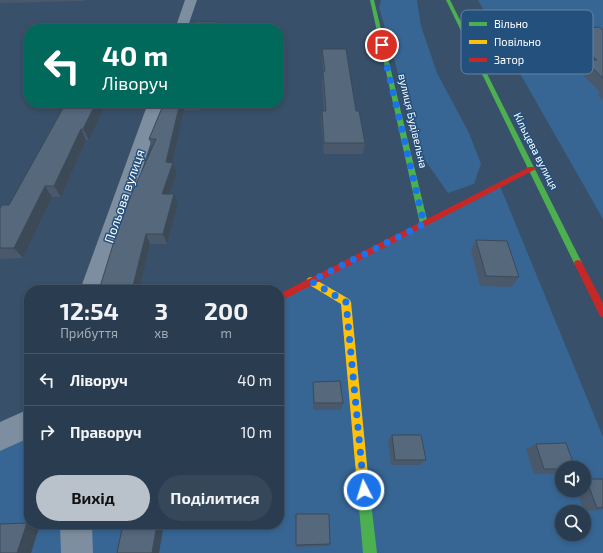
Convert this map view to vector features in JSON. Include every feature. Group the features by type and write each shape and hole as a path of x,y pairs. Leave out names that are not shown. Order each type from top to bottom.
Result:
{"street":[{"path":"183,24 191,0"},
{"name":"вулиця Будівельна","path":"372,0 424,224"},
{"name":"Кільцева вулиця","path":"448,0 461,27"},
{"name":"Кільцева вулиця","path":"483,74 603,313"},
{"name":"Польова вулиця","path":"93,285 154,108"},
{"path":"284,295 532,169"},
{"path":"311,281 346,302 370,553"},
{"path":"0,437 24,425"},
{"path":"76,529 77,553"}],"shaded area":[{"path":"381,0 417,0 421,26 437,73 469,133 481,164 474,184 448,193 413,143 406,101 379,7"},
{"path":"478,0 603,0 603,219 520,74 593,74 593,10 484,10"},
{"path":"500,186 603,437 603,553 0,553 0,437 24,425 24,529 284,529 284,295"}],"building":[{"path":"194,22 217,22 216,24 193,24"},
{"path":"599,27 603,30 603,78 593,69 593,60 597,60 593,57 593,28"},
{"path":"322,49 346,49 356,111 359,111 365,143 324,143 322,111 326,111 323,71 325,71"},
{"path":"63,108 94,108 83,129 81,129 54,186 45,186 14,248 0,248 0,208 2,205 9,205"},
{"path":"162,108 179,108 166,162 173,163 162,194 174,194 163,234 146,234 133,285 101,285 116,235 132,193 156,139 149,139"},
{"path":"476,240 507,241 519,277 486,276"},
{"path":"340,381 343,403 314,403 313,382"},
{"path":"392,435 421,435 426,460 395,460"},
{"path":"566,443 572,461 555,461 555,469 544,469 536,444"},
{"path":"591,479 603,479 603,507 597,508 591,492"},
{"path":"296,514 329,514 330,544 296,545"},
{"path":"24,523 25,529 17,553 0,553 0,524"},
{"path":"122,529 156,529 152,553 117,553"}],"traffic: fast":[{"path":"372,0 424,224"},
{"path":"448,0 461,26"},
{"path":"485,74 578,263"},
{"path":"363,485 370,553"}],"traffic: slow":[{"path":"311,281 346,302 363,485"}],"traffic: jam":[{"path":"284,295 532,169"},
{"path":"578,263 603,313"}],"route":[{"path":"364,490 346,302 311,281 424,224 382,45"}]}
